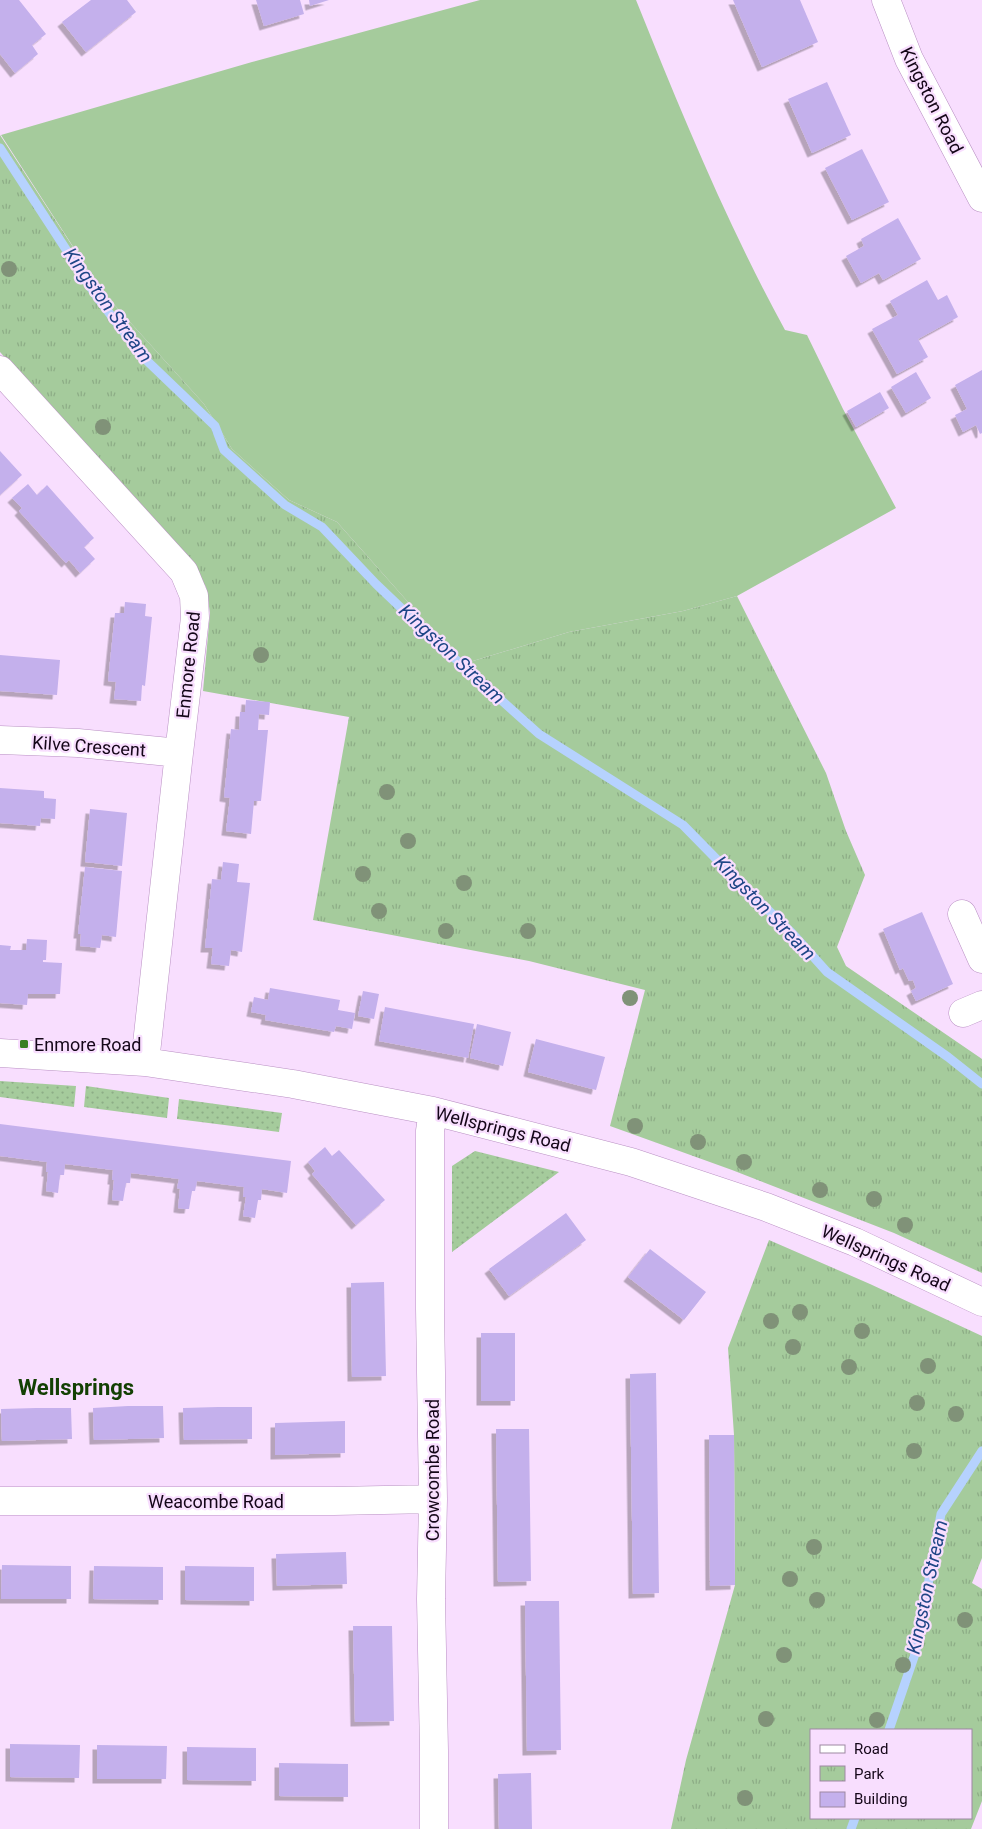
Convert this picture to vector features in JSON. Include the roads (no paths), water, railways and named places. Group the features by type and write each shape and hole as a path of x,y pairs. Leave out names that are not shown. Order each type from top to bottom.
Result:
{"street":[{"name":"Kingston Road","path":"886,0 909,59 982,198"},
{"name":"Enmore Road","path":"0,370 184,572 194,596 195,618 145,1062"},
{"name":"Kilve Crescent","path":"0,740 78,743 179,753"},
{"path":"962,914 982,959"},
{"name":"Wellsprings Road","path":"0,1053 145,1062 293,1084 433,1111 631,1162 766,1207 855,1242 982,1302"},
{"name":"Crowcombe Road","path":"433,1111 430,1131 430,1299 434,1829"},
{"name":"Weacombe Road","path":"0,1501 433,1499"}],"waterway":[{"name":"Kingston Stream","path":"0,148 97,297 142,356 215,426 224,450 285,505 322,527 376,584 442,647 539,734 683,825 792,933 827,972 948,1057 982,1084"},
{"name":"Kingston Stream","path":"889,1729 916,1651 941,1514 982,1451"},
{"name":"Kingston Stream","path":"851,1829 855,1819"}],"place":[{"name":"Enmore Road","path":"24,1044"}],"district":[{"name":"Wellsprings","path":"76,1387"}]}
